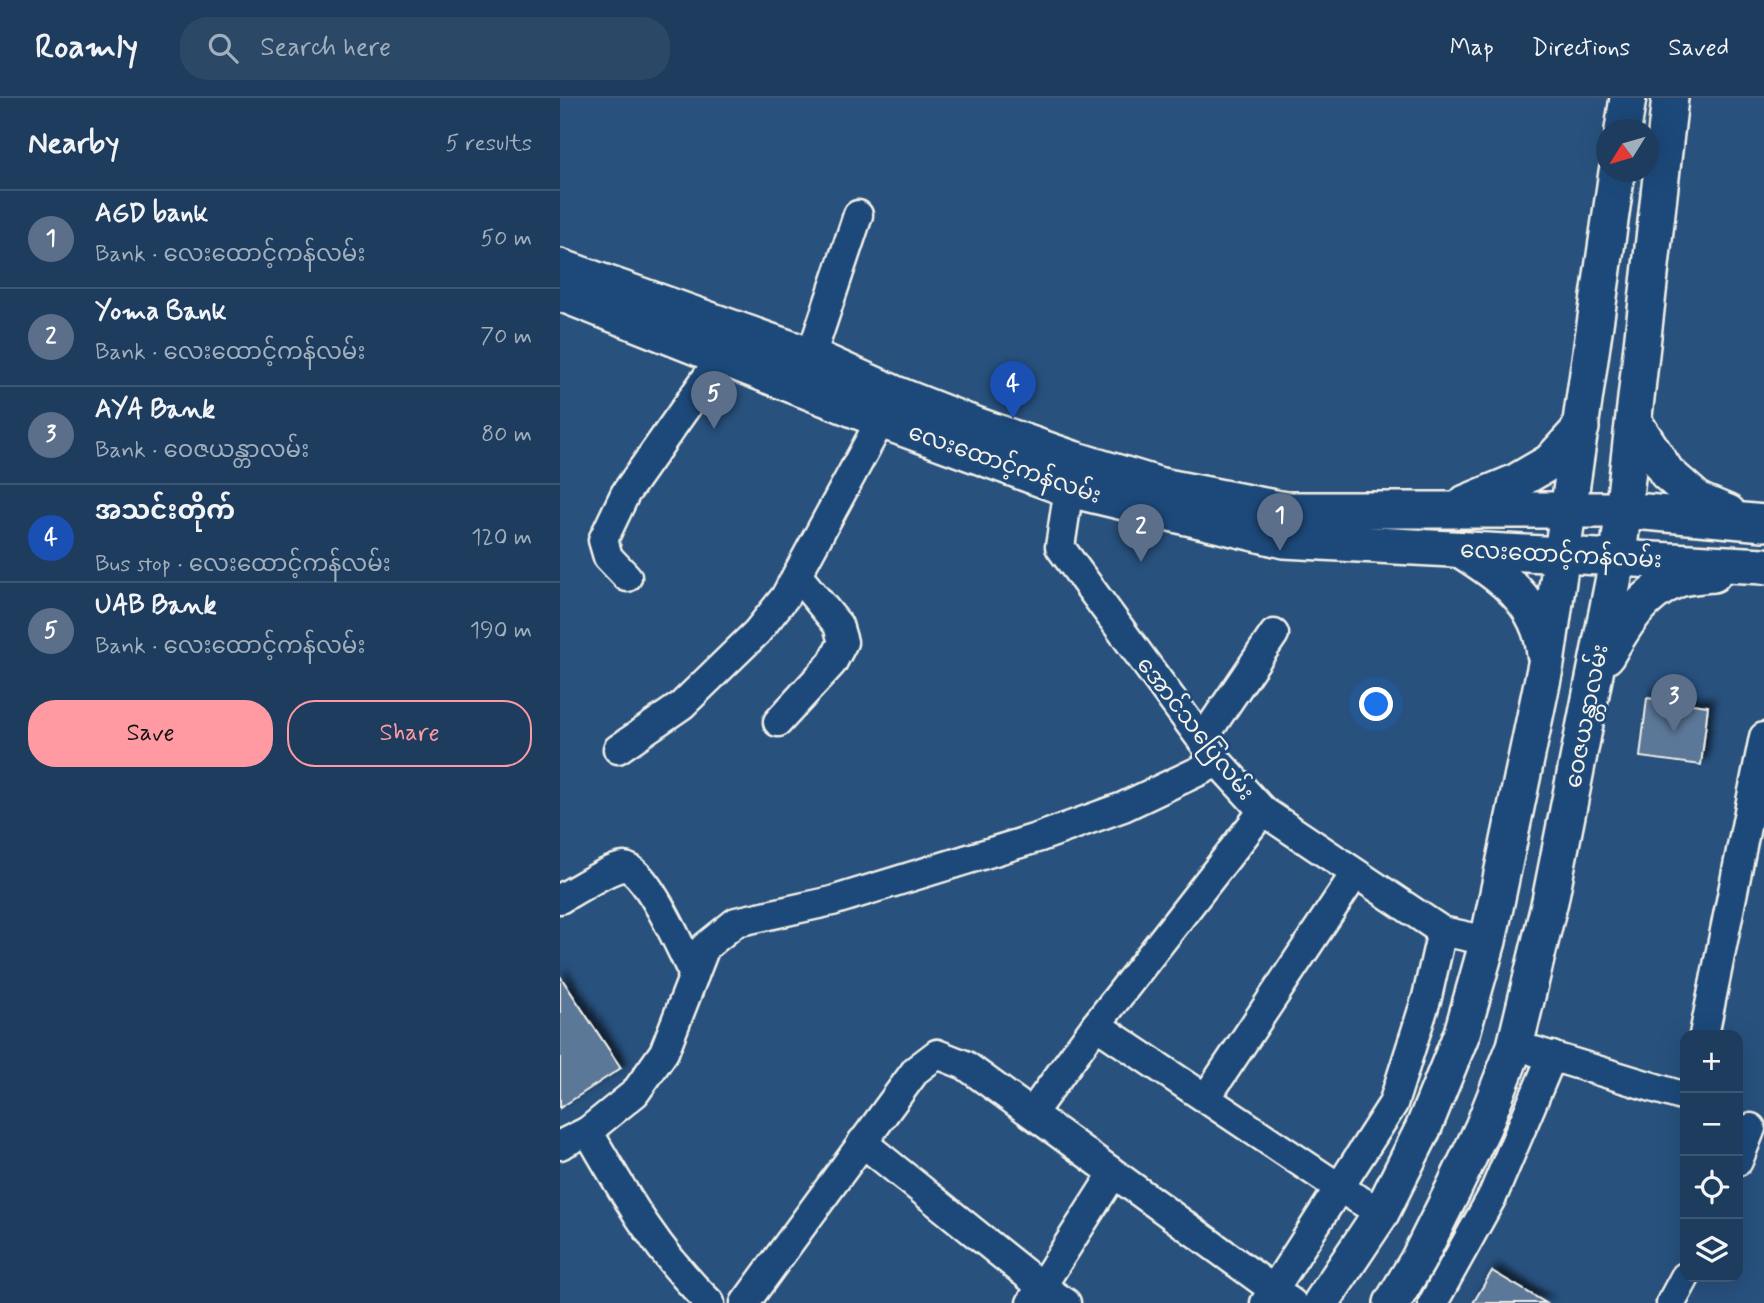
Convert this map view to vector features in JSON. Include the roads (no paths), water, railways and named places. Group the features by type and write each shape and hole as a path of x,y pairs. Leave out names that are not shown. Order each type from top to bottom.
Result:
{"main road":[{"path":"1625,119 1628,98"},
{"name":"ဝေဇယန္တာလမ်း","path":"1392,1303 1418,1260 1483,1127 1515,1046 1550,901 1618,557 1670,98"},
{"path":"1321,1303 1375,1222 1423,1129 1462,1033 1488,941 1546,664 1616,182"},
{"name":"လေးထောင့်ကန်လမ်း","path":"566,282 807,372 881,420 1071,474 1284,540 1764,566"},
{"name":"လေးထောင့်ကန်လမ်း","path":"566,282 722,356 807,372 905,398 1071,474 1161,485 1285,510 1624,510 1758,522"},
{"path":"1634,422 1667,473 1699,501 1758,522"},
{"path":"1453,509 1514,483 1550,462 1581,428"},
{"path":"1458,548 1516,589 1532,615 1544,644 1546,664"},
{"path":"1594,677 1624,625 1647,596 1678,579 1764,566"},
{"path":"1375,1222 1418,1260"}],"street":[{"path":"807,372 858,215"},
{"path":"627,578 608,557 603,540 625,495 722,356"},
{"path":"618,749 682,705 757,632 778,606 881,420"},
{"name":"အောင်သပြေလမ်း","path":"1071,474 1060,547 1210,751 1263,811 1442,932 1488,941"},
{"path":"778,722 832,663 843,642 838,625 797,575"},
{"path":"560,1145 588,1131 635,1093 664,1052 705,947 736,922 832,901 1040,837 1123,807 1210,751 1274,634"},
{"path":"1705,1030 1764,737"},
{"path":"1032,1113 1096,1025 1263,811"},
{"path":"560,899 614,869 625,867 635,872 647,885 694,975"},
{"path":"1206,1098 1355,874"},
{"path":"744,1303 916,1070 937,1054 965,1065 1032,1113 1277,1298 1338,1187 1393,1104 1427,996 1442,932"},
{"path":"1096,1025 1338,1187 1375,1222"},
{"path":"1515,1046 1680,1095"},
{"path":"1433,1303 1493,1195 1552,1056"},
{"path":"1740,1156 1751,1128"},
{"path":"588,1131 640,1222 680,1275 710,1303"},
{"path":"862,1142 1036,1295 1066,1303"},
{"path":"1036,1295 1113,1174"},
{"path":"1671,1303 1682,1282"}],"place":[{"name":"အသင်းတိုက်","path":"1013,419"},
{"name":"UAB Bank","path":"714,429"},
{"name":"AGD bank","path":"1280,551"},
{"name":"Yoma Bank","path":"1141,562"},
{"name":"AYA Bank","path":"1674,732"}]}
